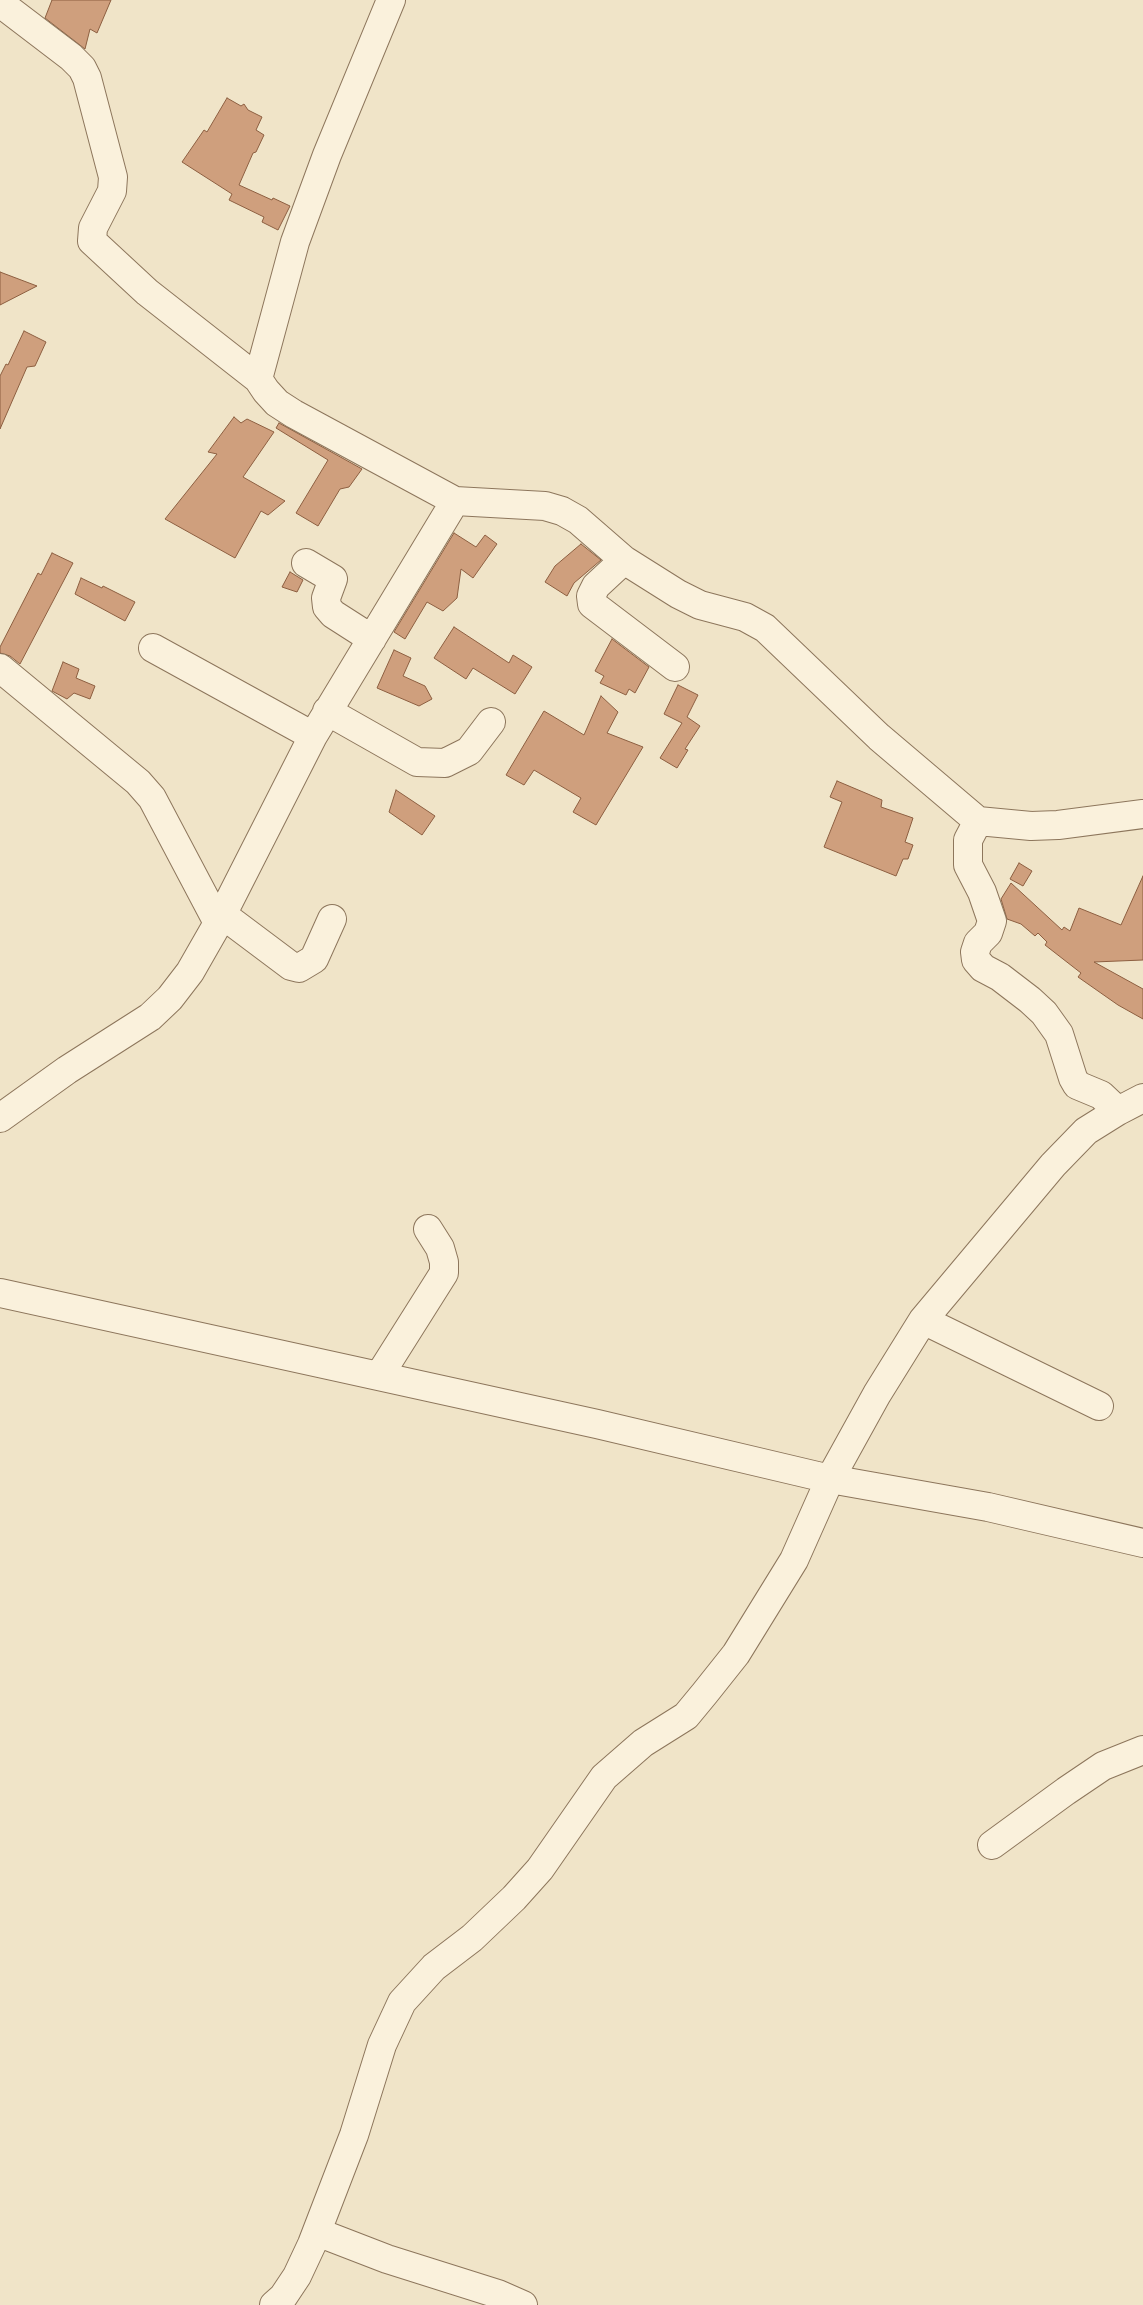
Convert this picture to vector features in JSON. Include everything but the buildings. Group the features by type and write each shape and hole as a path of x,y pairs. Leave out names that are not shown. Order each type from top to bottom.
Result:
{"street":[{"path":"258,379 295,242 328,155 392,0"},
{"path":"0,3 71,57 82,68 87,78 113,177 112,191 92,228 92,241 147,292 258,379 277,403 455,501 545,506 562,511 578,520 624,560 692,601 745,617 765,628 879,737 978,821 1031,826 1058,825 1143,814"},
{"path":"0,1118 67,1070 150,1018 170,998 190,972 221,919 313,736 455,501"},
{"path":"624,560 596,586 590,596 592,604 675,667"},
{"path":"306,563 333,579 326,598 327,607 333,614 372,639"},
{"path":"153,648 313,736"},
{"path":"0,668 138,782 152,798 221,919 291,966 299,968 314,959 332,919"},
{"path":"328,711 417,762 445,763 469,751 491,722"},
{"path":"978,821 968,840 968,865 982,892 992,921 988,933 978,943 975,952 976,960 983,968 1000,977 1044,1013 1059,1034 1077,1085 1101,1095 1118,1111"},
{"path":"274,2305 283,2297 298,2276 317,2232 354,2135 382,2044 402,2002 434,1967 472,1938 514,1898 540,1869 604,1777 643,1743 686,1716 705,1693 736,1654 794,1560 830,1479 877,1394 922,1320 1053,1165 1086,1131 1143,1098"},
{"path":"379,1376 444,1273 444,1262 440,1248 428,1229"},
{"path":"0,1293 597,1424 830,1479 988,1507 1143,1543"},
{"path":"922,1320 1099,1406"},
{"path":"992,1845 1103,1766 1143,1750"},
{"path":"317,2232 387,2260 498,2294 523,2305"}]}
